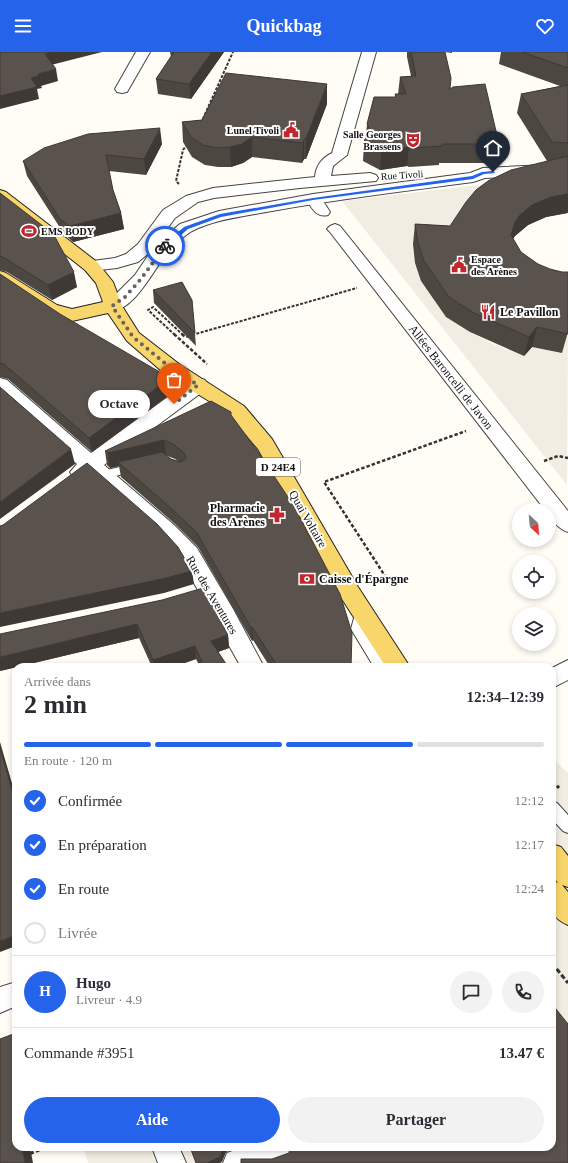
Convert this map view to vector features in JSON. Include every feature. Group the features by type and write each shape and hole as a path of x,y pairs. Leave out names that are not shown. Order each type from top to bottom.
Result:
{"main road":[{"name":"D 24E4","path":"0,195 91,266 104,282 112,306"},
{"path":"0,277 51,310 72,315 112,306"},
{"name":"Quai Voltaire","path":"112,306 133,337 172,369 216,396 237,412 265,444 362,612 396,663"},
{"path":"556,861 568,875"},
{"path":"556,898 568,912"}],"street":[{"path":"122,89 143,52"},
{"path":"339,155 344,159 345,180 339,196 323,181 323,170 329,160 339,155 362,80 368,52"},
{"name":"Rue Tivoli","path":"112,306 125,297 141,279 162,248 186,228 220,216 318,205 339,196 473,178 483,173 567,168"},
{"name":"Rue Tivoli","path":"91,266 117,263 132,258 144,248 169,214 187,201 213,193 323,181 475,170 483,173"},
{"path":"187,201 220,216 225,206 241,191"},
{"name":"Allées Baroncelli de Javon","path":"335,229 568,525"},
{"name":"Rue des Aventures","path":"0,385 167,531 189,554 251,663"},
{"path":"67,482 97,470 198,385"},
{"path":"187,596 210,590"},
{"path":"556,676 568,669"},
{"path":"0,1000 12,996"},
{"path":"167,1151 172,1163"},
{"path":"237,1163 268,1151"}],"lane":[{"path":"97,470 145,465"},
{"path":"362,612 358,629 379,663"},
{"path":"556,812 568,826"}],"path":[{"path":"200,126 233,52"},
{"path":"187,201 176,180 183,150 192,138"},
{"path":"198,385 217,372 148,310 153,307 185,337 360,287"},
{"path":"382,581 387,579 324,482 459,433"},
{"path":"556,968 568,983"},
{"path":"26,1155 36,1151"}],"shaded area":[{"path":"504,182 454,246 413,244 415,263 421,281 434,299 470,332 495,345 524,356 532,347 562,353 568,331 567,485 342,201"},
{"path":"556,762 568,773 568,1041 556,1026"},
{"path":"84,1151 192,1151 197,1163 88,1163"}],"building":[{"path":"0,52 52,52 45,54 56,69 38,74 39,76 31,78 37,87 0,96"},
{"path":"174,52 212,52 189,84 156,79"},
{"path":"411,52 445,52 451,78 450,89 453,87 485,84 499,144 442,144 442,146 409,147 381,151 364,142 369,126 367,124 374,97 396,97 395,94 406,94 400,77 416,76"},
{"path":"522,52 568,52 568,68"},
{"path":"226,73 327,84 306,139 304,139 303,143 252,137 242,144 217,148 203,145 191,137 182,122 202,120"},
{"path":"568,85 568,143 552,142 521,94"},
{"path":"160,128 144,159 106,155 113,190 121,213 70,226 60,219 23,161 44,148 88,134"},
{"path":"568,156 568,194 551,197 532,205 519,216 515,222 511,235 521,252 538,264 550,269 568,272 568,334 537,327 529,337 474,313 449,297 424,261 418,243 415,224 450,226 476,190 488,181 511,170"},
{"path":"0,193 56,236 55,237 74,272 48,285 0,256"},
{"path":"0,274 60,314 170,378 89,438 4,364 0,363"},
{"path":"182,282 192,300 195,333 153,290"},
{"path":"0,387 71,449 0,502"},
{"path":"211,401 231,412 231,415 256,449 294,506 340,594 352,633 351,663 275,663 252,627 251,628 197,533 118,462 162,452 171,459 180,462 186,457 184,453 173,444 164,440 108,453 105,451"},
{"path":"87,463 157,524 178,547 192,571 162,579 0,613 0,526"},
{"path":"203,588 228,635 211,641 225,663 202,663 195,646 153,660 137,624 0,657 0,634 162,600"},
{"path":"0,749 12,790 12,936 0,941"},
{"path":"556,1009 568,1024 568,1163 241,1163 241,1159 272,1159 289,1153 289,1151 556,1151"},
{"path":"12,1034 12,1151 23,1151 25,1163 0,1163 0,1039"},
{"path":"192,1151 222,1151 220,1157 207,1163 196,1163"}],"way so far":[{"path":"165,246 162,248 141,279 125,297 112,306 133,337 172,369 198,385 174,404"}],"place":[{"name":"Lunel Tivoli","path":"291,130"},
{"name":"Salle Georges Brassens","path":"413,140"},
{"name":"EMS BODY","path":"29,231"},
{"name":"Espace des Arènes","path":"459,265"},
{"name":"Le Pavillon","path":"488,312"},
{"name":"Octave","path":"174,404"},
{"name":"Pharmacie des Arènes","path":"277,515"},
{"name":"Caisse d'Épargne","path":"307,579"}],"route":[{"path":"165,246 186,228 220,216 313,199 473,178 483,173 493,172"}]}
